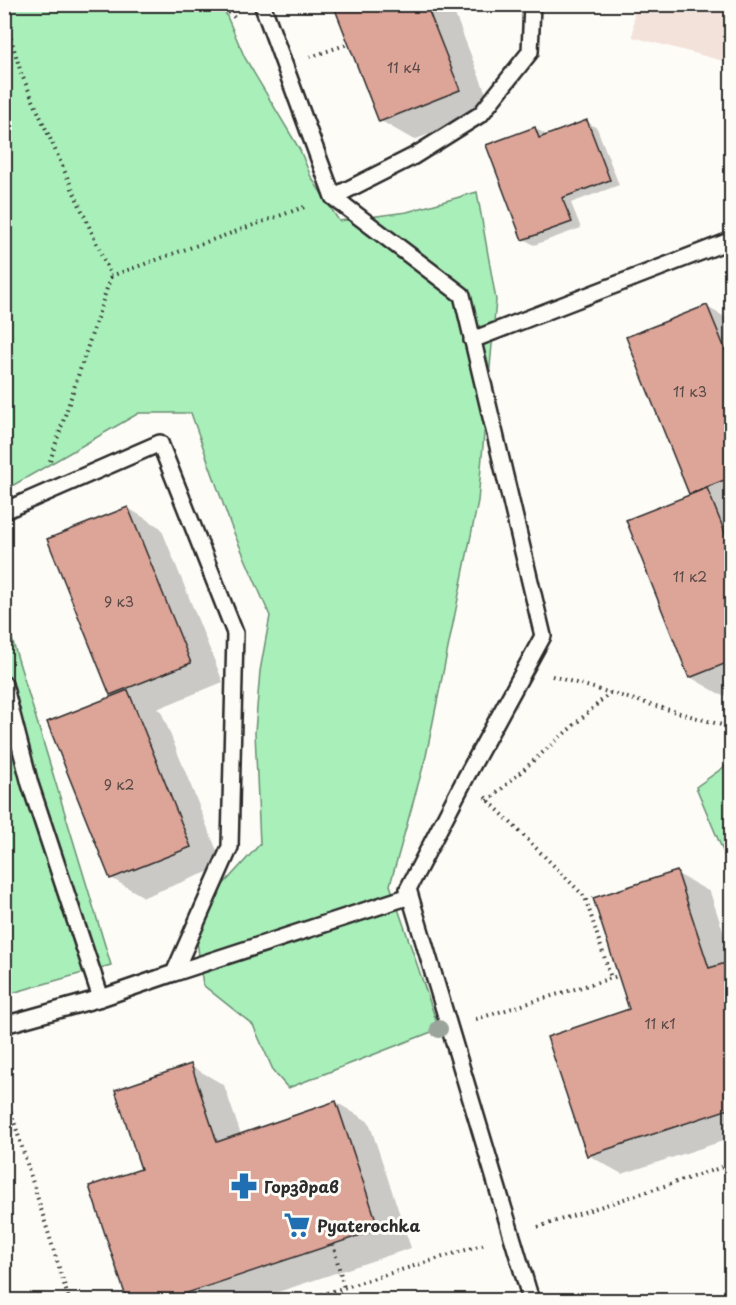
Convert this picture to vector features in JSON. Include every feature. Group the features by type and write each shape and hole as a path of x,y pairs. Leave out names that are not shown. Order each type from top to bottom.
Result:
{"lane":[{"path":"262,4 333,197 462,295 543,636 408,889 531,1300"},
{"path":"333,197 414,156 481,114 530,52 532,4"},
{"path":"472,340 732,240"},
{"path":"4,511 160,443 235,633 230,848 174,974"},
{"path":"4,684 30,784 101,998"},
{"path":"4,1025 101,998 410,896"}],"path":[{"path":"4,15 21,73 111,276 38,496"},
{"path":"285,65 348,44"},
{"path":"111,276 333,197"},
{"path":"525,669 732,728"},
{"path":"481,808 610,693"},
{"path":"466,777 585,897 611,978"},
{"path":"450,1028 618,976"},
{"path":"4,1089 69,1300"},
{"path":"304,1300 512,1236 732,1164"},
{"path":"333,1244 344,1288"}],"shaded area":[{"path":"634,5 731,5 731,63 633,37"}],"green space":[{"path":"4,5 222,5 245,58 300,150 311,177 339,221 407,212 477,192 496,300 478,501 426,756 390,885 439,1029 288,1088 274,1072 253,1025 203,985 195,926 221,887 260,844 255,732 260,671 270,616 231,526 191,413 139,413 5,490"},
{"path":"4,613 111,965 5,995 4,995"},
{"path":"731,762 731,870 696,787"}],"building":[{"path":"333,4 426,4 460,90 379,122"},
{"path":"587,120 610,180 562,198 572,222 522,240 486,145 535,127 539,138"},
{"path":"707,305 732,366 732,477 689,494 626,337"},
{"path":"707,488 732,550 732,661 689,678 626,520"},
{"path":"128,507 191,663 110,695 47,539"},
{"path":"128,690 191,847 110,879 47,722"},
{"path":"677,871 709,968 732,961 732,1108 587,1156 547,1037 629,1009 593,898"},
{"path":"191,1064 217,1142 336,1101 379,1229 166,1300 127,1300 89,1186 141,1169 115,1090"}],"place":[{"name":"Горздрав","path":"244,1186"},
{"name":"Pyaterochka","path":"297,1225"}]}
